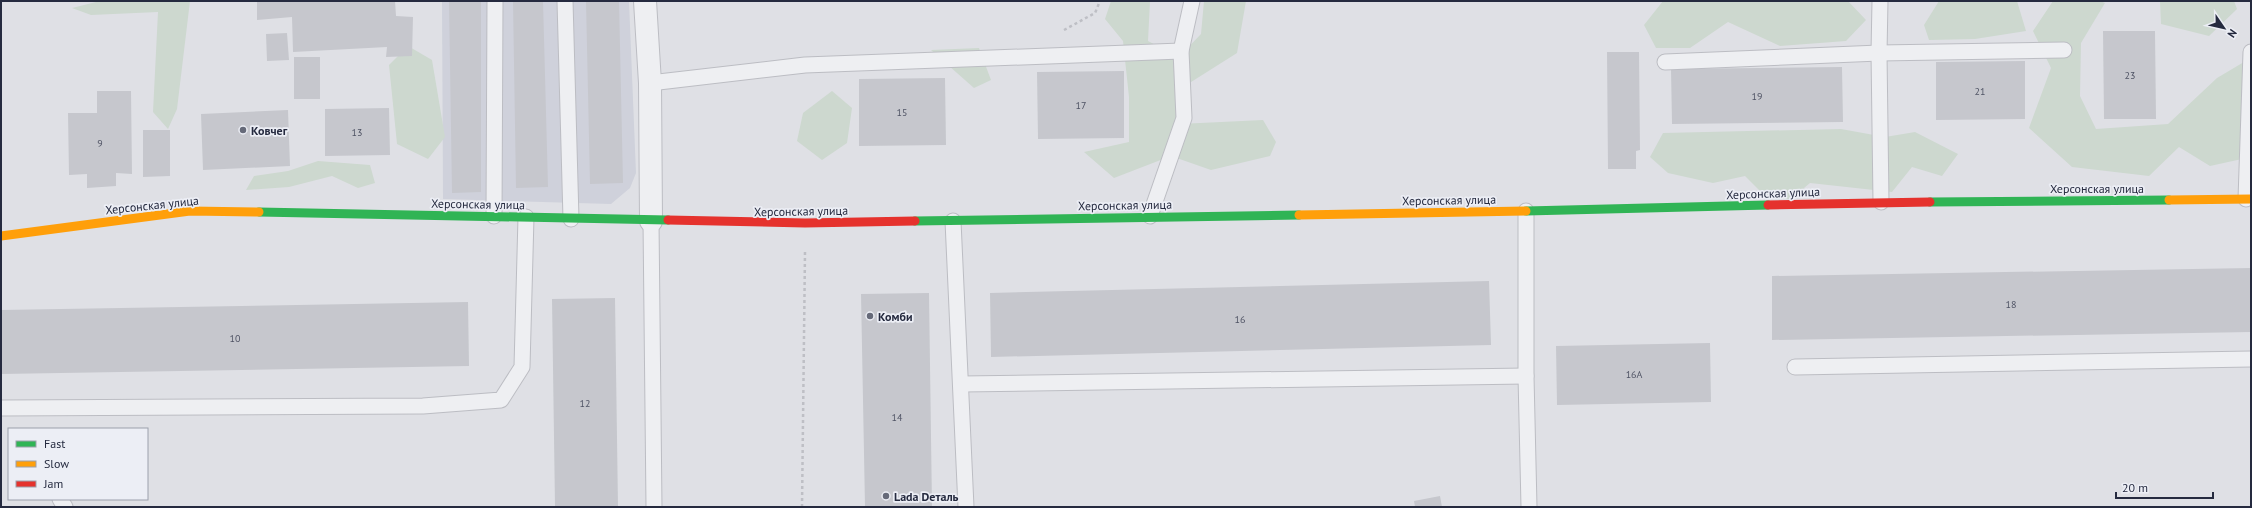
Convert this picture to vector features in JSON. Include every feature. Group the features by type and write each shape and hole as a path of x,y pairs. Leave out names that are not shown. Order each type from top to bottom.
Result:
{"street":[{"path":"646,1 650,83 651,221"},
{"name":"Херсонская улица","path":"1,236 190,211 805,223 1150,216 1526,211 1882,202 2249,199"}],"lane":[{"path":"494,216 495,1"},
{"path":"565,1 571,219"},
{"path":"1150,216 1184,118 1181,51 1192,1"},
{"path":"1880,1 1879,52 1882,202"},
{"path":"1665,62 1879,52 2064,50"},
{"path":"650,83 805,65 1181,51"},
{"path":"2249,199 2251,52"},
{"path":"1526,211 1526,376 1529,507"},
{"path":"1,408 424,406 501,400 522,367 526,217"},
{"path":"651,221 654,507"},
{"path":"953,221 962,384 966,507"},
{"path":"1794,367 2251,359"},
{"path":"962,384 1526,376"}],"path":[{"path":"802,507 805,223"}],"shaded area":[{"path":"100,1 190,1 177,109 168,129 153,112 158,12 91,15 72,8"},
{"path":"442,1 629,1 636,173 630,188 611,204 443,199"},
{"path":"1111,1 1150,1 1148,41 1179,57 1201,34 1204,1 1246,1 1237,53 1180,89 1179,124 1263,120 1276,142 1270,156 1211,170 1171,156 1114,178 1084,152 1129,142 1129,97 1123,41 1105,19"},
{"path":"1663,1 1848,1 1866,20 1846,41 1780,46 1728,22 1690,48 1656,48 1644,25"},
{"path":"1939,1 2017,1 2026,31 1975,39 1929,40 1924,25"},
{"path":"2053,1 2100,1 2105,3 2081,43 2080,96 2096,129 2168,124 2217,78 2249,59 2251,157 2210,166 2179,147 2149,176 2072,167 2029,128 2051,68 2033,31"},
{"path":"2160,1 2234,1 2237,9 2209,36 2161,24"},
{"path":"408,46 432,60 445,137 428,159 397,144 389,65"},
{"path":"979,48 991,80 974,88 931,50"},
{"path":"832,91 852,108 847,143 822,160 797,141 803,113"},
{"path":"1841,129 1885,137 1915,132 1958,154 1942,176 1912,167 1892,192 1810,183 1791,199 1768,199 1745,176 1713,183 1668,173 1650,157 1663,133"},
{"path":"318,161 370,165 375,183 358,188 332,176 289,187 246,190 254,176 288,171"}],"building":[{"path":"257,1 395,1 396,16 413,17 412,56 386,57 387,47 293,52 292,17 257,20"},
{"path":"449,1 481,1 481,192 452,193"},
{"path":"513,1 543,1 548,187 516,188"},
{"path":"586,1 619,1 623,183 590,184"},
{"path":"2103,31 2155,31 2156,119 2104,119"},
{"path":"287,33 289,60 267,61 266,34"},
{"path":"1607,52 1639,52 1640,150 1636,151 1636,169 1608,169"},
{"path":"294,57 320,57 320,99 294,99"},
{"path":"2025,61 2025,119 1936,120 1936,62"},
{"path":"1842,67 1843,122 1672,124 1671,69"},
{"path":"1124,71 1124,138 1038,139 1037,72"},
{"path":"945,78 946,145 859,146 859,79"},
{"path":"97,91 131,91 132,174 116,173 116,186 87,188 87,174 69,175 68,113 97,113"},
{"path":"389,108 390,155 325,156 325,109"},
{"path":"288,110 290,166 203,170 201,114"},
{"path":"143,130 170,130 170,176 143,177"},
{"path":"2251,268 2251,332 1772,340 1772,276"},
{"path":"1489,281 1491,345 991,357 990,293"},
{"path":"929,293 932,507 865,507 861,294"},
{"path":"615,298 618,507 555,507 552,299"},
{"path":"468,302 469,366 1,374 1,310"},
{"path":"1710,343 1711,402 1557,405 1556,346"},
{"path":"1440,496 1442,507 1415,507 1414,501"}],"traffic: fast":[{"path":"1930,202 2169,200"},
{"path":"1526,211 1768,205"},
{"path":"259,212 668,220"},
{"path":"915,221 1299,215"}],"traffic: slow":[{"path":"2169,200 2251,199"},
{"path":"1,236 190,211 259,212"},
{"path":"1299,215 1526,211"}],"traffic: jam":[{"path":"1768,205 1930,202"},
{"path":"668,220 805,223 915,221"}],"place":[{"name":"Ковчег","path":"243,130"},
{"name":"Комби","path":"870,316"},
{"name":"Lada Dеталь","path":"886,496"}]}
